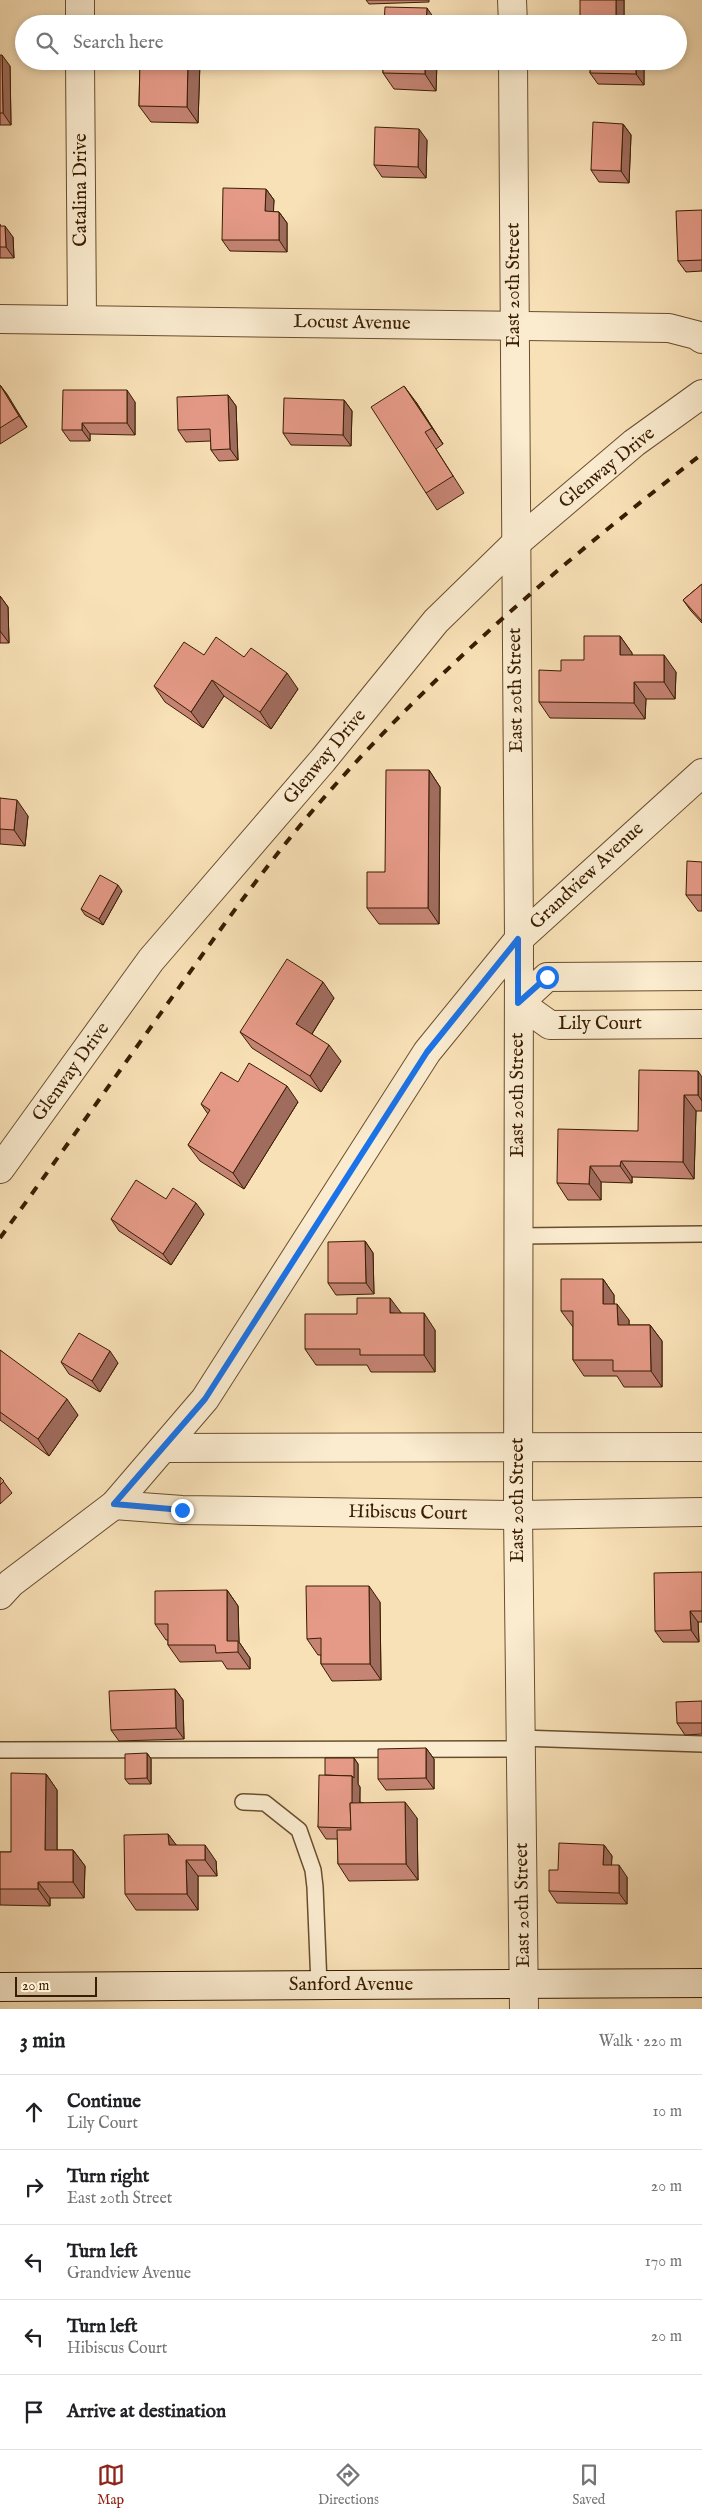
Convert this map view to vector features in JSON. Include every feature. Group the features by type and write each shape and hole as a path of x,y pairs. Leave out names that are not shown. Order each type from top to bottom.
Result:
{"street":[{"path":"80,0 80,15"},
{"path":"512,0 513,15"},
{"name":"Catalina Drive","path":"80,70 82,319"},
{"name":"East 20th Street","path":"513,70 518,939 518,1515 524,1997"},
{"name":"Locust Avenue","path":"0,319 669,328 696,335 702,339"},
{"name":"Glenway Drive","path":"0,1169 151,960 323,760 436,622 515,544 634,442 702,394"},
{"name":"Grandview Avenue","path":"0,1595 11,1583 114,1504 205,1399 427,1052 518,939 702,773"},
{"path":"518,1003 547,977 702,976"},
{"name":"Lily Court","path":"518,1003 550,1025 702,1024"},
{"path":"164,1448 702,1447"},
{"name":"Hibiscus Court","path":"114,1504 182,1510 518,1515 702,1512"},
{"name":"Sanford Avenue","path":"0,1987 319,1985 524,1997 702,1984"}],"lane":[{"path":"518,1236 702,1234"},
{"path":"0,1750 521,1743 702,1744"},
{"path":"243,1802 265,1803 299,1830 313,1870 319,1985"}],"building":[{"path":"580,0 616,0 616,15 580,15"},
{"path":"385,7 427,8 427,15 385,15"},
{"path":"0,55 2,55 3,113 0,113"},
{"path":"140,70 188,70 187,107 139,106"},
{"path":"383,70 425,70 425,74 383,73"},
{"path":"590,70 636,70 636,74 590,73"},
{"path":"593,122 623,124 621,171 591,170"},
{"path":"375,127 419,129 418,167 374,165"},
{"path":"223,188 266,189 265,211 279,212 279,240 222,240"},
{"path":"702,210 702,260 678,261 676,211"},
{"path":"0,226 5,226 6,247 0,247"},
{"path":"0,385 19,416 0,428"},
{"path":"404,386 432,428 425,432 453,476 426,493 371,407"},
{"path":"63,390 127,390 127,423 82,423 82,430 62,430"},
{"path":"228,395 230,449 211,450 210,429 178,430 177,397"},
{"path":"284,398 344,400 343,435 283,433"},
{"path":"702,584 702,621 683,600"},
{"path":"584,636 620,636 620,655 664,655 664,682 634,682 634,703 539,702 539,670 561,671 561,660 584,660"},
{"path":"216,637 244,657 251,648 287,673 260,712 212,680 191,712 154,686 184,642 204,655"},
{"path":"386,770 429,770 428,908 367,908 367,872 385,872"},
{"path":"0,798 17,800 14,830 0,829"},
{"path":"687,861 702,862 702,895 686,895"},
{"path":"100,875 118,885 99,919 81,909"},
{"path":"287,959 323,982 296,1024 329,1045 310,1076 240,1032"},
{"path":"249,1063 287,1086 233,1173 188,1145 210,1110 201,1104 221,1072 238,1082"},
{"path":"639,1070 698,1071 698,1095 684,1095 683,1162 621,1161 620,1166 590,1166 589,1184 557,1183 558,1129 638,1131"},
{"path":"136,1180 166,1199 173,1188 196,1203 163,1254 111,1219"},
{"path":"365,1241 366,1283 328,1283 328,1242"},
{"path":"561,1279 603,1279 603,1304 617,1304 618,1325 650,1325 651,1371 613,1371 613,1360 573,1360 573,1311 561,1311"},
{"path":"357,1298 390,1298 390,1313 424,1313 424,1355 360,1355 360,1349 305,1349 305,1314 357,1314"},
{"path":"79,1333 110,1351 92,1381 61,1362"},
{"path":"0,1350 67,1399 38,1439 0,1412"},
{"path":"0,1477 4,1481 0,1485"},
{"path":"702,1572 702,1611 690,1611 691,1630 655,1631 654,1573"},
{"path":"306,1586 369,1586 370,1664 321,1664 321,1638 307,1639"},
{"path":"227,1590 227,1641 238,1641 238,1652 216,1653 215,1645 168,1645 168,1624 155,1624 155,1591"},
{"path":"175,1689 176,1728 111,1730 109,1691"},
{"path":"702,1701 702,1723 677,1723 676,1702"},
{"path":"426,1748 426,1778 378,1779 378,1749"},
{"path":"147,1753 147,1778 125,1779 125,1754"},
{"path":"325,1758 354,1758 354,1778 352,1776 325,1775"},
{"path":"11,1773 46,1774 45,1850 73,1850 73,1882 38,1882 38,1889 0,1889 0,1852 11,1852"},
{"path":"319,1775 352,1776 351,1828 318,1827"},
{"path":"405,1802 406,1864 338,1864 337,1830 351,1830 350,1803"},
{"path":"168,1834 169,1845 205,1845 205,1860 186,1860 187,1894 125,1894 124,1835"},
{"path":"559,1843 604,1845 603,1865 619,1865 619,1893 549,1891 549,1870 558,1870"}],"railway":[{"path":"0,1238 229,918 267,867 328,793 415,701 507,614 603,533 702,454"}],"route":[{"path":"182,1510 114,1504 205,1399 427,1052 518,939 518,1003 547,977"}]}
